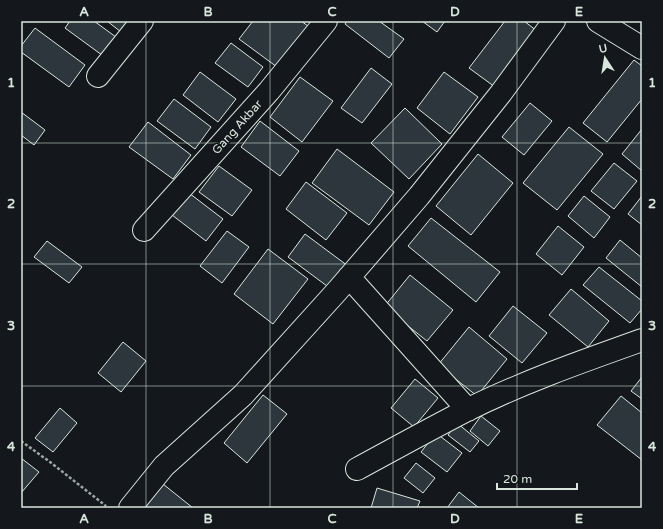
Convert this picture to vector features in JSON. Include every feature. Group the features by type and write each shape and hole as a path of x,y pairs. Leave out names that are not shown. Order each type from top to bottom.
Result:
{"street":[{"path":"98,76 142,21"},
{"name":"Gang Akbar","path":"144,230 269,91 326,21"},
{"path":"130,508 164,466 243,395 348,278 419,196 501,93 554,21"},
{"path":"598,21 622,27 642,48"},
{"path":"348,278 468,410"},
{"path":"357,469 468,410 524,384 576,363 642,340"}],"path":[{"path":"21,440 108,508"}],"building":[{"path":"70,21 94,21 120,40 106,58 65,28"},
{"path":"107,21 129,21 121,32"},
{"path":"253,21 301,21 308,26 277,67 239,39"},
{"path":"347,21 379,21 404,39 389,58 345,24"},
{"path":"422,21 445,21 437,32"},
{"path":"505,21 524,21 537,31 495,87 469,68"},
{"path":"35,28 85,65 69,87 21,52 21,46"},
{"path":"231,43 263,67 248,87 215,63"},
{"path":"634,60 642,66 642,99 607,142 583,123"},
{"path":"371,68 392,84 362,123 341,108"},
{"path":"200,72 236,99 218,122 183,95"},
{"path":"444,72 478,97 450,134 417,108"},
{"path":"300,77 333,101 302,142 270,117"},
{"path":"174,99 211,127 195,149 157,121"},
{"path":"530,103 552,121 524,155 502,137"},
{"path":"405,108 442,144 409,179 371,143"},
{"path":"21,112 45,130 34,145 21,135"},
{"path":"260,121 299,151 280,176 241,147"},
{"path":"148,122 191,155 173,179 129,147"},
{"path":"569,127 603,154 557,210 523,183"},
{"path":"642,129 642,171 622,154"},
{"path":"337,149 394,192 369,225 312,183"},
{"path":"478,154 513,183 471,235 436,206"},
{"path":"614,163 637,181 614,209 591,191"},
{"path":"219,166 252,190 232,216 199,192"},
{"path":"306,182 347,213 326,240 286,209"},
{"path":"189,193 223,219 206,241 172,215"},
{"path":"584,196 610,217 594,238 568,216"},
{"path":"642,196 642,225 628,214"},
{"path":"431,218 500,272 476,302 408,246"},
{"path":"558,226 584,247 562,275 536,254"},
{"path":"227,231 249,247 222,283 200,266"},
{"path":"305,234 348,266 331,289 288,257"},
{"path":"620,240 642,258 642,287 606,258"},
{"path":"47,241 82,267 69,283 34,257"},
{"path":"268,249 308,279 273,324 234,294"},
{"path":"599,267 642,301 642,309 630,323 583,285"},
{"path":"410,275 453,310 427,341 384,307"},
{"path":"571,289 609,321 588,347 549,315"},
{"path":"513,306 547,333 522,363 489,336"},
{"path":"469,327 507,359 477,396 438,365"},
{"path":"123,342 146,361 121,392 98,373"},
{"path":"642,377 642,399 631,391"},
{"path":"415,379 438,398 414,427 391,408"},
{"path":"263,395 287,414 247,463 224,443"},
{"path":"621,396 642,413 642,460 597,425"},
{"path":"60,408 77,423 53,452 35,438"},
{"path":"481,416 500,431 488,446 470,431"},
{"path":"457,423 479,441 470,452 448,435"},
{"path":"436,433 462,453 447,472 421,452"},
{"path":"21,458 39,472 21,493"},
{"path":"416,463 435,478 423,493 404,478"},
{"path":"158,480 193,508 135,508"},
{"path":"377,488 420,501 417,508 371,508"},
{"path":"459,492 479,508 447,508"}]}
